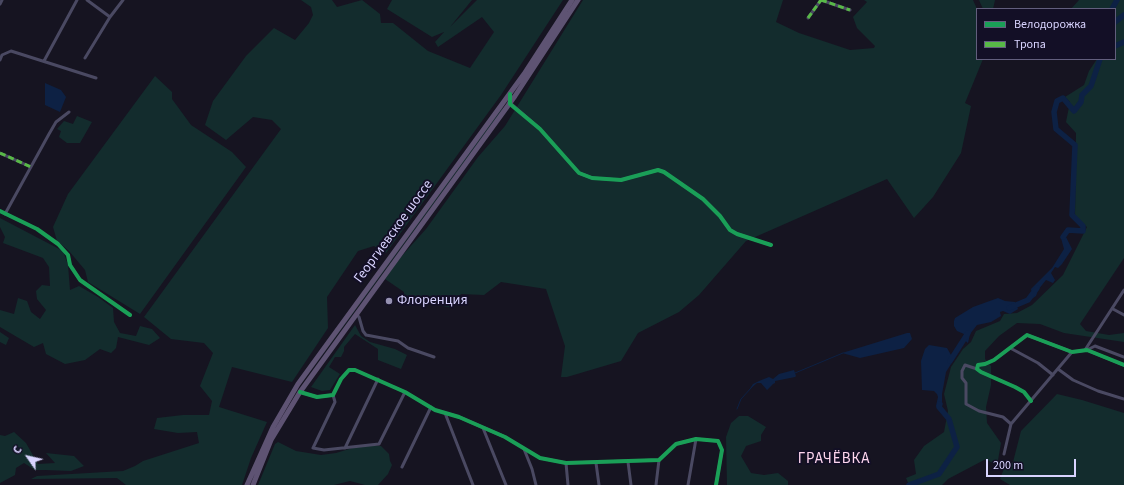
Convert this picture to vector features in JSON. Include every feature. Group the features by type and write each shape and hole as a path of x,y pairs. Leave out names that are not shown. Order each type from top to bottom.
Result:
{"main road":[{"name":"Георгиевское шоссе","path":"247,485 273,427 296,388 538,55 572,0"},
{"name":"Георгиевское шоссе","path":"253,485 271,440 300,392 510,104 578,0"}],"street":[{"path":"0,4 2,0"},
{"path":"44,61 77,0"},
{"path":"87,0 110,17"},
{"path":"85,58 110,17 123,0"},
{"path":"808,18 821,0 850,10"},
{"path":"0,60 2,55 12,51 96,78"},
{"path":"510,94 510,104 540,128 579,173 592,178 621,180 658,170 664,172 702,199 720,216 730,230 737,234 772,245"},
{"path":"5,214 56,122 69,112"},
{"path":"0,153 31,167"},
{"path":"0,211 37,230 58,244 68,255 70,265 80,280 130,315"},
{"path":"1086,350 1124,290"},
{"path":"1113,309 1124,314"},
{"path":"356,314 359,317 363,331 366,335 398,341 408,348 434,357"},
{"path":"977,369 978,365 994,360 1012,349 1027,335 1072,352 1086,350 1095,346 1124,357"},
{"path":"1012,349 1038,363 1053,374"},
{"path":"1086,350 1124,365"},
{"path":"1004,454 1011,424 1072,352"},
{"path":"1011,424 1003,417 979,410 966,404 966,383 962,378 962,371 966,365 1024,392 1031,401"},
{"path":"1058,369 1073,380 1098,392 1124,399"},
{"path":"404,392 379,444 324,450 313,448 335,402 333,395 341,379 349,370 355,370 378,379 404,392 431,407 483,428 540,458 566,463 659,460 676,444 696,439 718,441 722,450 716,485"},
{"path":"344,448 378,379"},
{"path":"300,392 318,397 333,395"},
{"path":"402,467 431,407"},
{"path":"445,413 473,485"},
{"path":"483,428 506,485"},
{"path":"688,485 696,439"},
{"path":"523,448 532,469 536,485"},
{"path":"656,485 659,460"},
{"path":"628,462 631,485"},
{"path":"566,463 568,485"},
{"path":"596,463 599,485"}],"green space":[{"path":"301,0 332,0 337,7 362,0 380,14 381,23 393,23 428,51 470,68 494,32 482,17 438,47 435,42 444,32 432,37 387,9 392,0 472,0 450,27 477,0 563,0 501,95 386,253 374,246 358,251 327,297 328,328 292,382 232,367 219,407 267,422 251,458 242,485 126,485 117,478 31,479 37,476 123,471 143,461 199,443 197,432 178,433 154,429 157,418 183,415 209,415 212,401 200,386 213,353 204,343 171,339 144,317 281,129 272,120 253,117 226,140 205,125 213,101 246,56 274,28 295,40 309,23 313,15 311,7"},
{"path":"583,0 783,0 776,22 799,33 850,50 874,48 875,46 857,28 853,17 867,2 864,0 973,0 977,8 976,60 983,60 965,103 971,106 961,153 933,197 914,218 887,179 746,241 699,295 679,312 638,333 621,361 567,377 561,377 565,346 546,289 501,282 484,295 461,294 453,308 423,302 409,306 404,297 404,292 385,279 400,258 426,229 478,157 505,126"},
{"path":"979,0 995,0 993,8 983,8"},
{"path":"1079,0 1124,0 1124,258 1080,324 1086,331 1109,335 1124,333 1124,342 1064,333 1040,324 1017,323 999,336 985,351 985,359 991,366 991,385 986,407 987,423 1001,443 997,466 986,459 948,479 942,485 909,485 906,478 916,474 914,460 924,446 944,432 948,411 944,394 951,367 963,349 971,342 976,331 1000,321 1004,314 1017,313 1032,305 1063,275 1087,227 1075,217 1076,133 1066,122 1070,102 1065,97 1084,85 1089,71 1096,60 1116,60 1116,8 1072,8"},
{"path":"155,76 172,92 172,99 191,125 232,152 246,167 140,314 88,282 85,270 69,251 57,241 53,227 68,194"},
{"path":"502,108 503,109 302,383 375,282"},
{"path":"77,116 92,122 80,143 67,143 59,137 61,131 57,129 64,121 73,124"},
{"path":"0,218 63,251 68,265 70,290 79,286 113,308 114,322 120,333 136,336 140,326 152,329 160,338 149,345 118,337 116,348 111,353 100,349 85,360 65,364 46,354 43,343 34,347 0,327 0,310 14,314 18,298 27,301 31,312 40,319 46,310 37,299 36,291 42,285 50,286 49,267 43,258 3,243 5,237 0,227"},
{"path":"355,325 361,336 370,342 395,349 407,355 401,369 378,360 378,349 355,334 344,347 341,357 335,357 329,367 340,374 330,390 322,391 311,387"},
{"path":"0,332 9,338 6,345 0,342"},
{"path":"1057,394 1124,413 1124,485 1010,485 1000,479 1005,466 1013,462 1021,431"},
{"path":"739,416 748,416 766,427 761,435 761,441 746,446 741,456 751,473 764,475 778,473 788,481 788,485 727,485 726,437 731,423"},
{"path":"14,432 26,443 38,464 55,463 46,453 74,456 84,466 71,471 35,470 24,463 16,468 15,475 0,483 0,435 5,436"},
{"path":"278,442 296,451 321,455 336,453 359,446 381,446 389,454 392,465 388,474 378,485 365,485 350,481 334,485 258,485 275,444"}],"water":[{"path":"45,83 61,90 66,97 60,112 45,105"},
{"path":"1065,231 1065,235 1072,249 1062,264 1058,268 1055,267 1051,273 1055,280 1053,283 1046,280 1038,290 1036,296 1033,298 1031,289 1052,268 1064,249 1061,238"},
{"path":"998,298 1005,301 1015,302 1018,309 1010,314 1003,311 1000,312 1001,316 991,322 977,325 970,334 968,343 963,339 964,334 957,331 954,326 955,318 973,307"},
{"path":"910,333 912,339 904,348 860,358 842,353"},
{"path":"929,345 947,348 951,355 956,356 946,372 942,394 942,410 940,411 936,406 938,397 937,394 934,391 922,390 921,361 925,349"},
{"path":"794,370 795,377 775,381 775,383 767,390 761,383 757,383 749,390 753,384 759,381 769,377 773,379 779,374"}],"waterway":[{"path":"1113,8 1117,0"},
{"path":"1116,21 1124,15"},
{"path":"1116,46 1124,42"},
{"path":"1063,237 1068,230 1083,231 1083,226 1072,215 1075,145 1056,129 1054,112 1057,101 1063,98 1074,111 1081,102 1082,95 1091,86 1100,60"},
{"path":"1009,308 1028,300 1037,288"},
{"path":"950,361 968,333"},
{"path":"795,373 843,353"},
{"path":"737,409 741,399 752,387"},
{"path":"909,485 939,474 957,447 949,419 939,407 940,404"}],"marked path":[{"path":"821,0 850,10"},
{"path":"808,18 821,0"},
{"path":"0,153 31,167"}],"cycle path":[{"path":"510,94 510,104 540,129 579,173 592,178 621,180 658,170 664,172 703,199 720,216 730,230 737,234 771,245"},
{"path":"0,211 37,229 58,244 68,255 70,265 80,280 130,315"},
{"path":"1031,401 1024,392 981,372 977,369 978,365 994,360 1027,335 1072,352 1087,350 1124,365"},
{"path":"300,392 317,397 333,395 341,379 349,370 355,370 405,392 435,410 459,417 505,437 540,458 566,463 659,460 676,444 696,439 718,441 722,450 716,485"}],"place":[{"name":"Флоренция","path":"389,301"}],"district":[{"name":"ГРАЧЁВКА","path":"834,460"}]}
